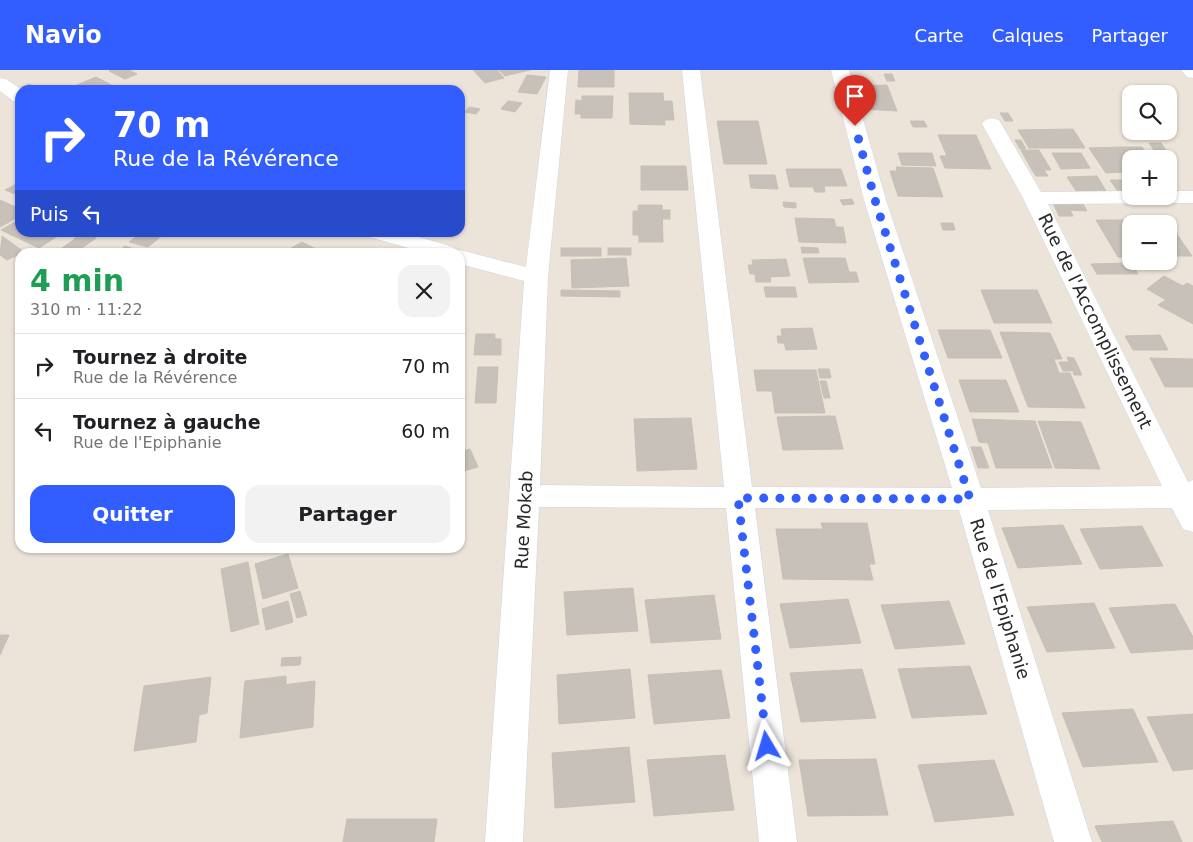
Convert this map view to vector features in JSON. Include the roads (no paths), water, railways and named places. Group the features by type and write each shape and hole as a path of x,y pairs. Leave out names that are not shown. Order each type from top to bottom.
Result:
{"street":[{"name":"Rue Mokab","path":"504,842 526,496 536,277 559,70"},
{"path":"691,70 778,842"},
{"name":"Rue de l'Epiphanie","path":"840,70 875,200 970,499 1073,842"},
{"path":"1190,70 1193,73"},
{"path":"0,83 15,94"},
{"name":"Rue de l'Accomplissement","path":"992,124 1034,198 1189,503"},
{"path":"1034,198 1193,197"},
{"path":"394,237 431,248"},
{"path":"465,258 536,277"},
{"path":"526,496 970,499 1189,503"}]}
